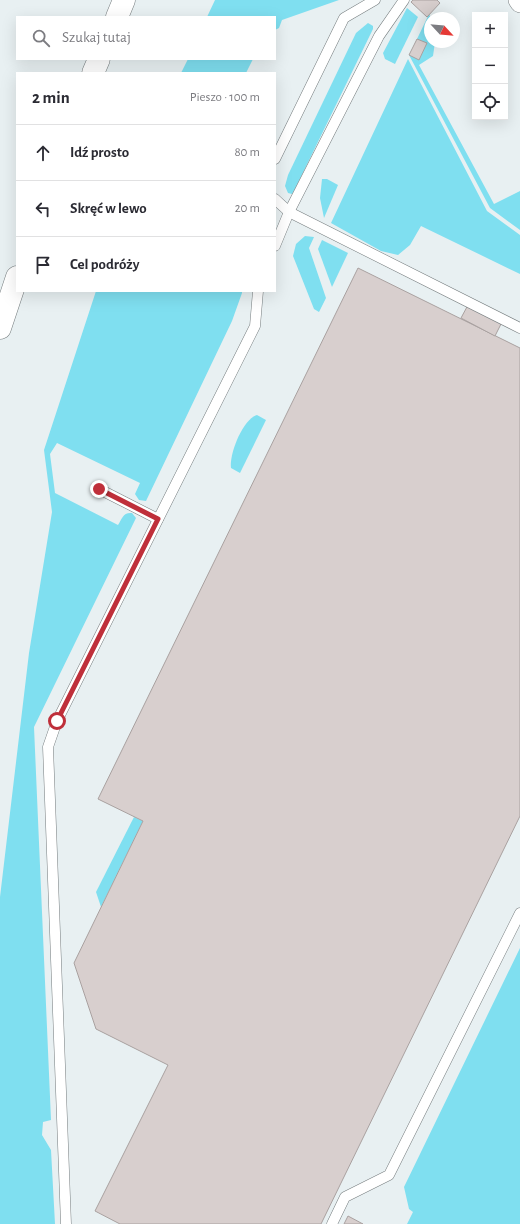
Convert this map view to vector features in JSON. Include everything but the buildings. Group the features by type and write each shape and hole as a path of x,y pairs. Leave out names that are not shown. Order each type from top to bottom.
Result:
{"main road":[{"path":"117,16 124,0"},
{"path":"93,72 99,60"},
{"path":"0,328 16,280"}],"lane":[{"path":"276,157 344,18 375,0"},
{"path":"276,244 289,212 379,36 404,0"},
{"path":"276,200 289,212 520,328"},
{"path":"66,1224 48,747 57,721 255,326 258,292"},
{"path":"99,489 158,519"},
{"path":"332,1224 346,1197 389,1176 520,913"}],"shaded area":[{"path":"215,0 339,0 282,20 279,28 276,30 276,16 207,16"},
{"path":"407,8 418,17 395,64 385,59 383,53"},
{"path":"368,23 373,26 373,29 295,189 292,194 288,193 285,186 288,175 356,33"},
{"path":"424,24 424,42 417,39"},
{"path":"424,44 424,48 434,48 433,56 419,65 494,204 520,191 520,230 490,208 409,55"},
{"path":"408,59 487,211 520,235 520,274 421,226 410,245 398,255 381,251 331,223"},
{"path":"188,60 252,60 246,72 182,72"},
{"path":"322,179 327,179 338,185 324,218 320,198"},
{"path":"305,236 314,237 309,248 326,298 319,312 314,309 293,256 296,244"},
{"path":"322,240 348,253 332,287 318,249"},
{"path":"96,292 242,292 232,321 146,501 139,500 135,494 140,483 57,443 50,454 55,493 118,525 123,516 129,513 132,513 136,518 34,727 51,1120 43,1122 42,1135 51,1150 55,1224 0,1224 0,897 29,653 52,512 44,450"},
{"path":"257,415 266,420 240,473 231,468 232,454 242,430 252,418"},
{"path":"134,817 143,821 101,907 96,892"},
{"path":"520,948 520,1224 407,1224 413,1212 409,1209 404,1187"}],"route":[{"path":"57,721 158,519 99,489"}]}
